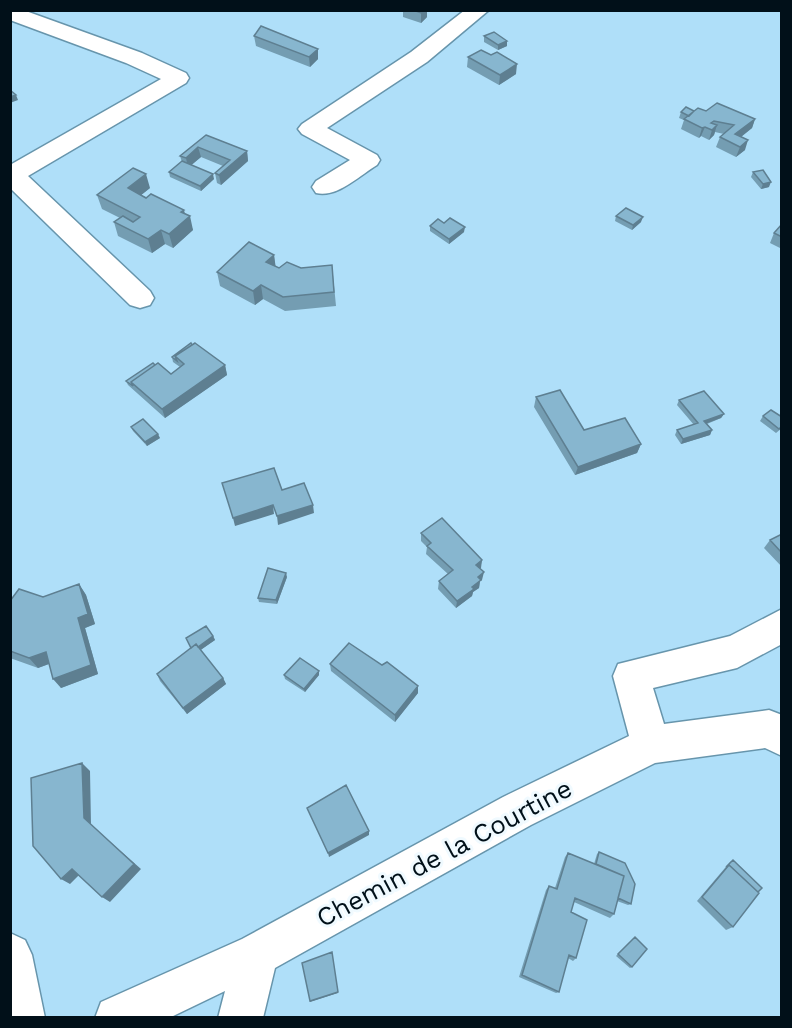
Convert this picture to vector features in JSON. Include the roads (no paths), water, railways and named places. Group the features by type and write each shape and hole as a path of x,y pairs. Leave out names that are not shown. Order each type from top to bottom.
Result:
{"street":[{"path":"325,187 368,160 310,129 419,57 479,10"},
{"path":"10,13 134,58 178,78 12,175 140,298"},
{"path":"651,745 632,676 737,651 782,626"},
{"name":"Chemin de la Courtine","path":"117,1017 257,954 518,810 651,745 769,729 782,737"},
{"path":"240,1017 257,954"},
{"path":"10,955 23,1017"}]}
